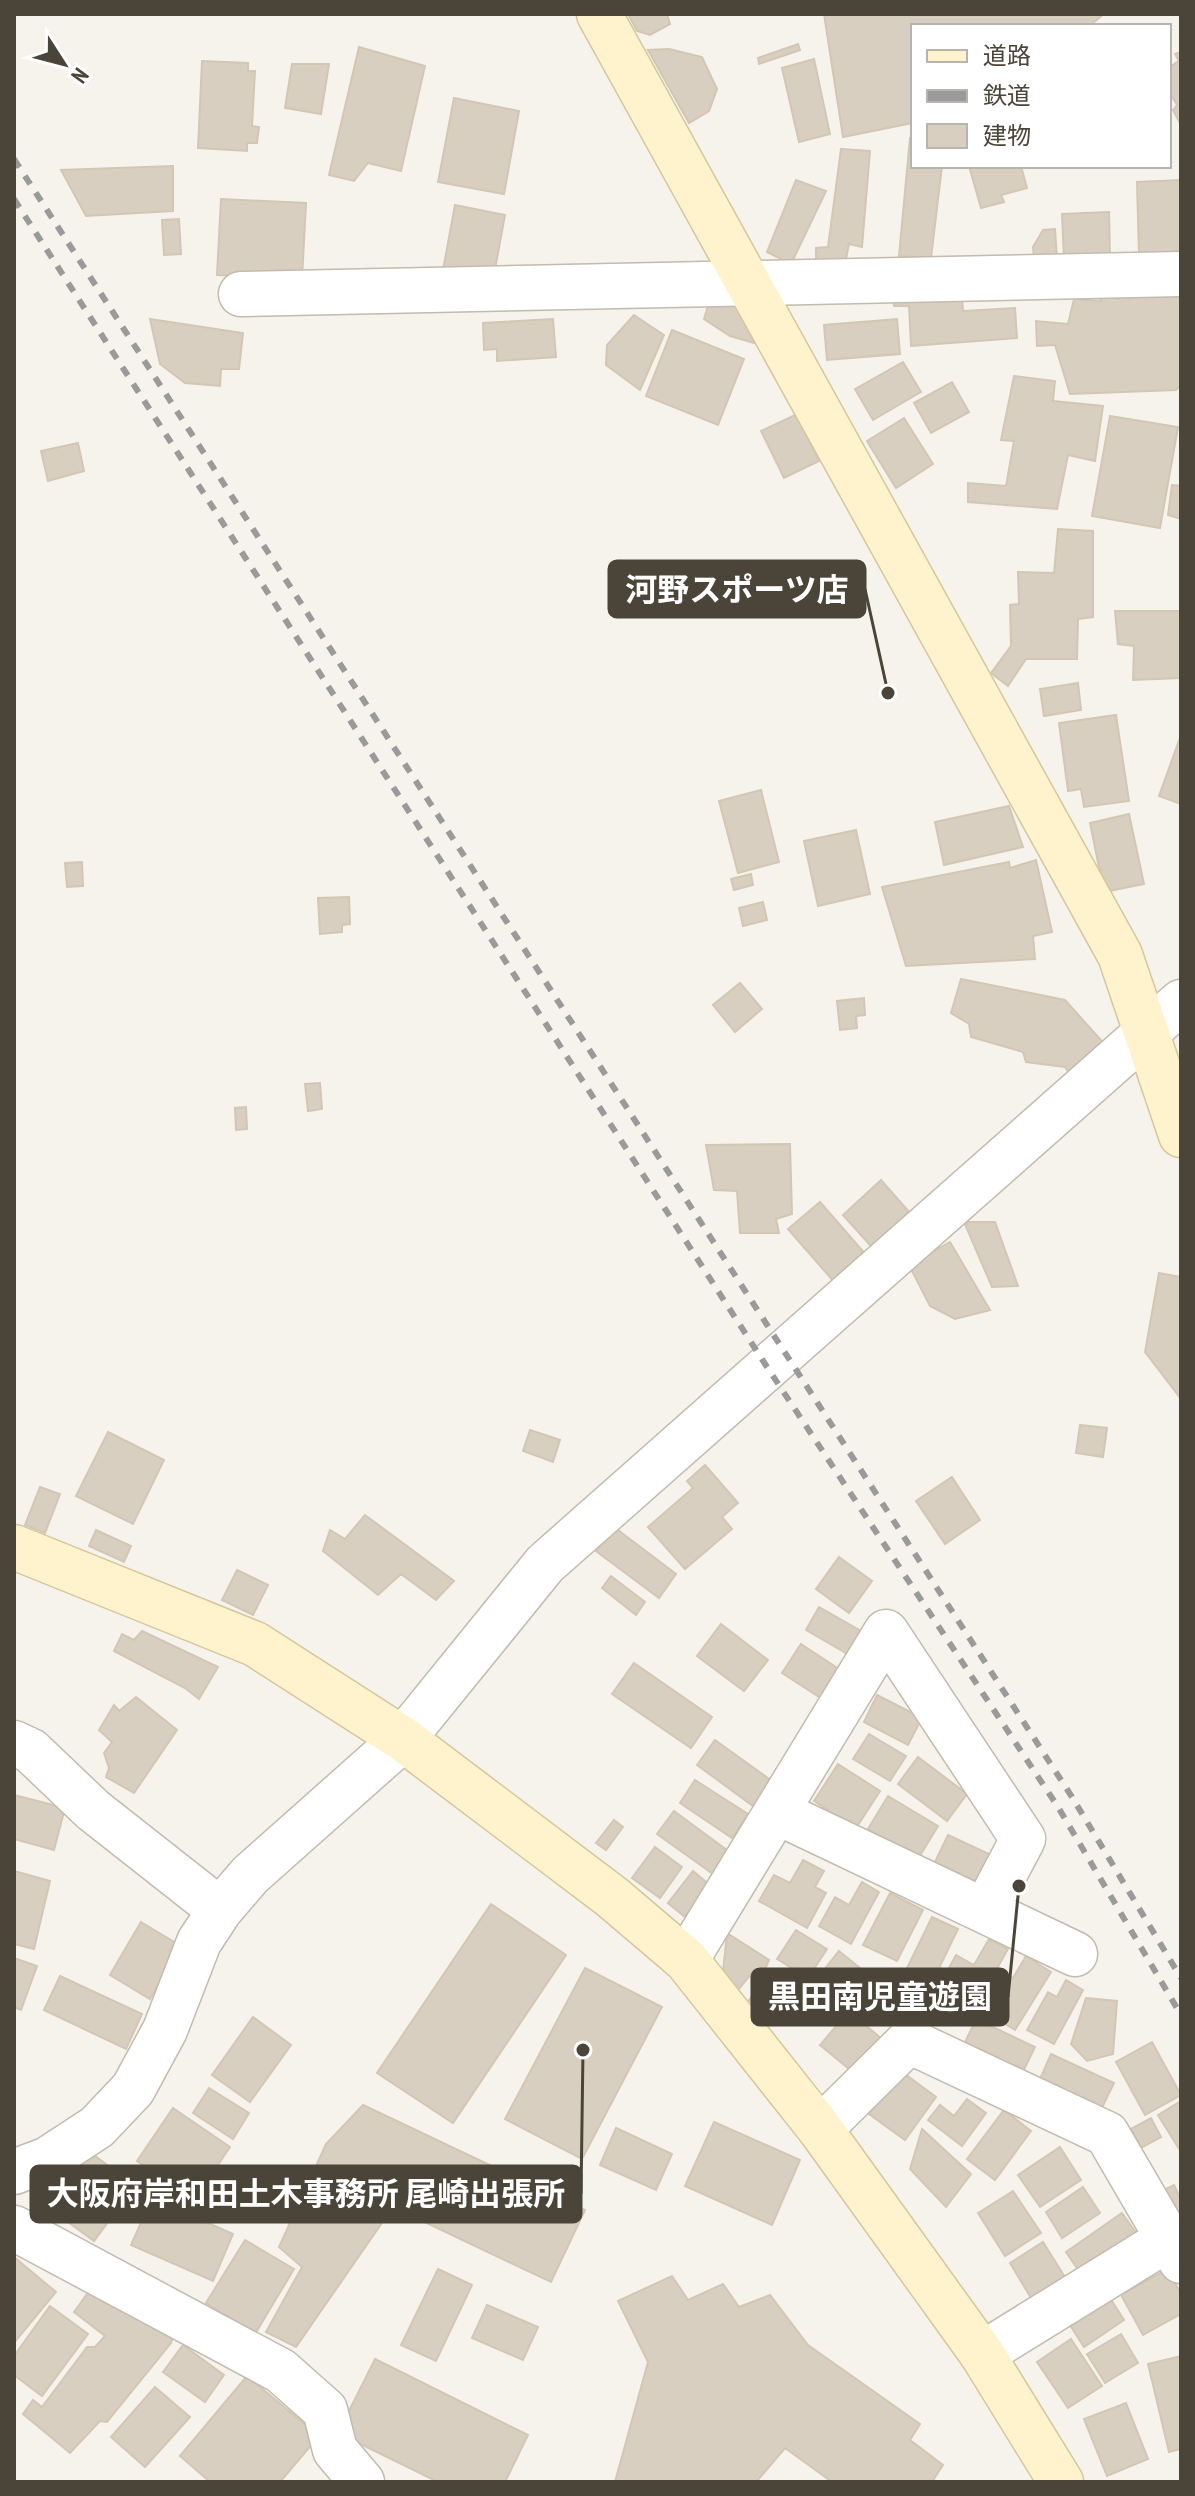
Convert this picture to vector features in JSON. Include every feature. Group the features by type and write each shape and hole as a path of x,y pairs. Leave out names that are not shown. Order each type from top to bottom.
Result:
{"street":[{"path":"599,14 746,285 1120,955 1181,1135"},
{"path":"241,294 1181,274"},
{"path":"14,2172 48,2159 97,2127 133,2089 165,2030 199,1942 220,1910 250,1875 403,1739 545,1564 1181,1002"},
{"path":"14,1547 255,1644 403,1739 612,1897 686,1960 820,2129 982,2354 1061,2482"},
{"path":"686,1960 886,1632 1023,1839 985,1911"},
{"path":"14,1743 31,1751 93,1810 220,1910"},
{"path":"777,1812 1075,1954"},
{"path":"820,2129 909,2041 1107,2134 1175,2250 982,2354"},
{"path":"14,2228 281,2371 325,2410 335,2450 362,2482"}],"building":[{"path":"628,14 667,14 670,24 650,35 637,31"},
{"path":"824,14 1104,14 1092,24 911,24 911,123 843,137"},
{"path":"798,44 800,50 759,64 758,58"},
{"path":"359,47 425,66 401,171 368,163 354,181 329,175"},
{"path":"669,49 702,57 717,89 709,111 689,123 648,50"},
{"path":"1181,52 1181,125 1173,110 1177,105 1171,94 1171,66 1179,61 1175,54"},
{"path":"814,59 830,134 799,142 782,68"},
{"path":"202,61 248,63 248,71 255,71 252,126 259,127 257,143 247,143 247,151 198,148"},
{"path":"292,64 329,64 321,114 285,108"},
{"path":"454,98 519,111 504,194 438,182"},
{"path":"910,138 911,168 942,168 931,258 899,256"},
{"path":"841,149 870,151 862,247 849,244 845,264 816,261 816,248 828,247"},
{"path":"173,166 173,211 86,216 61,170"},
{"path":"970,168 1022,168 1027,188 1001,195 1004,202 981,208"},
{"path":"796,180 826,191 791,264 767,252"},
{"path":"1181,180 1181,253 1139,255 1137,182"},
{"path":"221,199 306,203 302,279 217,275"},
{"path":"455,205 505,215 493,280 443,270"},
{"path":"1109,212 1110,257 1064,259 1062,214"},
{"path":"179,219 181,254 164,255 162,220"},
{"path":"1055,229 1057,259 1034,260 1033,247 1043,230"},
{"path":"1181,285 1181,385 1176,390 1070,394 1055,345 1037,346 1036,321 1068,324 1074,299 1101,301 1098,294"},
{"path":"893,294 962,298 963,311 1015,308 1017,338 911,346 909,306 894,306"},
{"path":"710,299 738,303 754,343 730,336 704,319"},
{"path":"634,315 664,335 640,390 606,365 607,345"},
{"path":"150,319 243,333 239,369 221,369 220,386 185,383 160,364"},
{"path":"553,319 556,357 497,361 497,349 484,350 483,323"},
{"path":"897,319 900,354 827,360 824,325"},
{"path":"672,330 744,359 718,425 646,396"},
{"path":"903,362 921,392 873,420 855,389"},
{"path":"1014,376 1055,381 1053,401 1103,406 1095,461 1068,455 1057,509 968,502 968,483 1006,486 1014,441 1001,440"},
{"path":"952,382 969,412 931,433 914,403"},
{"path":"797,414 819,461 784,478 761,431"},
{"path":"1110,416 1178,427 1160,528 1092,516"},
{"path":"904,418 933,464 896,488 867,441"},
{"path":"78,443 84,471 48,481 41,451"},
{"path":"1172,485 1181,486 1181,519 1168,515"},
{"path":"1058,529 1093,531 1093,617 1078,619 1077,659 1026,659 1008,686 991,673 1011,646 1010,605 1019,604 1018,572 1054,573"},
{"path":"1115,611 1181,611 1181,678 1133,680 1134,646 1118,644"},
{"path":"1078,683 1081,710 1044,716 1040,689"},
{"path":"1116,715 1129,801 1084,807 1081,789 1068,791 1059,723"},
{"path":"1181,735 1181,804 1159,796"},
{"path":"761,790 779,862 738,873 719,801"},
{"path":"1009,806 1023,847 944,865 935,822"},
{"path":"1129,814 1144,884 1104,892 1090,823"},
{"path":"856,830 870,894 818,906 804,841"},
{"path":"1036,860 1052,932 1033,936 1035,959 906,966 882,887 1009,862 1010,868"},
{"path":"82,862 83,886 67,887 65,863"},
{"path":"751,874 753,885 734,890 731,879"},
{"path":"349,897 350,924 342,925 342,932 320,934 318,898"},
{"path":"763,902 767,920 743,926 739,908"},
{"path":"961,979 1065,1000 1108,1048 1074,1081 1065,1067 1026,1062 1023,1052 971,1037 969,1024 951,1013"},
{"path":"740,983 762,1009 735,1032 713,1005"},
{"path":"864,998 865,1015 856,1016 857,1028 840,1030 837,1001"},
{"path":"320,1083 322,1109 308,1111 305,1084"},
{"path":"246,1107 247,1129 236,1130 235,1108"},
{"path":"790,1144 792,1214 776,1219 779,1233 740,1233 737,1191 714,1190 706,1145"},
{"path":"881,1180 917,1221 879,1255 843,1215"},
{"path":"820,1202 867,1256 835,1283 788,1229"},
{"path":"964,1222 995,1222 1018,1286 992,1287"},
{"path":"950,1242 990,1310 955,1319 930,1306 909,1265"},
{"path":"1159,1273 1181,1277 1181,1399 1145,1352"},
{"path":"1080,1425 1107,1428 1103,1457 1076,1453"},
{"path":"530,1430 560,1440 553,1462 523,1451"},
{"path":"108,1432 164,1460 133,1524 76,1496"},
{"path":"705,1465 738,1503 722,1517 732,1529 685,1569 648,1527 693,1488 687,1481"},
{"path":"952,1477 980,1520 945,1544 916,1501"},
{"path":"40,1487 60,1494 45,1533 25,1525"},
{"path":"365,1515 454,1581 436,1600 401,1574 378,1595 323,1551 330,1530 345,1539"},
{"path":"614,1527 676,1574 659,1598 596,1551"},
{"path":"96,1530 131,1546 124,1562 89,1546"},
{"path":"839,1557 872,1581 849,1613 816,1589"},
{"path":"237,1570 268,1585 253,1615 222,1600"},
{"path":"611,1576 645,1602 636,1615 602,1588"},
{"path":"819,1607 870,1636 856,1659 806,1630"},
{"path":"721,1624 768,1660 744,1691 697,1656"},
{"path":"142,1631 218,1667 199,1699 185,1688 114,1651 122,1634 134,1640"},
{"path":"801,1644 845,1673 827,1702 782,1673"},
{"path":"634,1663 712,1717 691,1748 612,1694"},
{"path":"877,1695 922,1718 908,1745 864,1722"},
{"path":"136,1697 177,1730 134,1793 106,1777 109,1768 104,1753 112,1742 99,1730 114,1705 119,1711"},
{"path":"869,1734 906,1756 890,1781 853,1759"},
{"path":"715,1740 772,1781 753,1806 697,1765"},
{"path":"918,1757 967,1794 947,1821 898,1784"},
{"path":"838,1764 880,1791 856,1828 814,1801"},
{"path":"695,1780 748,1814 732,1838 680,1803"},
{"path":"14,1795 65,1808 54,1850 14,1839"},
{"path":"888,1796 938,1826 918,1859 868,1829"},
{"path":"674,1811 739,1859 723,1881 657,1834"},
{"path":"614,1820 623,1827 606,1850 596,1843"},
{"path":"948,1835 991,1855 976,1886 933,1866"},
{"path":"655,1847 682,1867 660,1898 632,1878"},
{"path":"803,1860 824,1871 815,1887 826,1893 807,1928 759,1901 774,1875 790,1883"},
{"path":"14,1871 50,1881 34,1949 14,1944"},
{"path":"693,1871 718,1892 697,1918 689,1911 685,1917 668,1903"},
{"path":"862,1882 879,1892 851,1944 819,1926 835,1897 849,1905"},
{"path":"890,1893 923,1910 897,1961 863,1945"},
{"path":"491,1904 566,1955 453,2123 377,2073"},
{"path":"932,1917 958,1929 932,1983 906,1970"},
{"path":"141,1922 181,1946 150,1999 110,1975"},
{"path":"796,1930 827,1949 808,1978 777,1959"},
{"path":"727,1933 769,1960 763,1974 755,1969 738,1990 722,1982"},
{"path":"989,1939 1008,1949 977,2004 940,1984 956,1955 974,1965"},
{"path":"839,1951 870,1976 829,2016 804,1995"},
{"path":"1026,1956 1051,1972 1015,2030 987,2013 995,2001 988,1997 1004,1973 1013,1978"},
{"path":"14,1958 37,1966 21,2010 14,2007"},
{"path":"585,1968 662,2007 582,2159 505,2119"},
{"path":"60,1976 142,2014 126,2049 44,2010"},
{"path":"891,1977 944,2000 929,2033 876,2009"},
{"path":"766,1979 788,1997 771,2018 749,2000"},
{"path":"1066,1980 1083,1990 1054,2044 1027,2030 1048,1992 1057,1997"},
{"path":"1086,1998 1117,2001 1113,2054 1087,2061 1071,2044"},
{"path":"849,2011 883,2040 854,2073 820,2045"},
{"path":"253,2017 291,2045 250,2102 212,2075"},
{"path":"976,2019 1035,2047 1020,2078 961,2051"},
{"path":"1152,2042 1181,2095 1145,2115 1116,2062"},
{"path":"1051,2054 1114,2083 1099,2114 1037,2086"},
{"path":"901,2071 936,2097 905,2140 869,2114"},
{"path":"209,2088 249,2113 233,2139 193,2113"},
{"path":"967,2099 986,2113 962,2146 928,2120 940,2105 954,2116"},
{"path":"1181,2101 1181,2152 1158,2115"},
{"path":"363,2105 585,2210 551,2282 393,2207 296,2347 266,2332 302,2267 279,2247 326,2144"},
{"path":"173,2108 230,2147 194,2200 137,2161"},
{"path":"1004,2110 1031,2131 995,2180 967,2159"},
{"path":"1151,2118 1161,2137 1141,2148 1131,2129"},
{"path":"714,2122 800,2160 772,2225 685,2186"},
{"path":"616,2128 672,2154 656,2190 600,2165"},
{"path":"922,2129 971,2174 946,2207 910,2169"},
{"path":"1060,2147 1081,2180 1040,2207 1018,2175"},
{"path":"86,2149 135,2186 94,2241 45,2205"},
{"path":"1174,2185 1181,2200 1181,2215 1171,2219 1158,2193"},
{"path":"1083,2187 1100,2213 1062,2238 1046,2212"},
{"path":"1013,2191 1041,2233 1005,2256 978,2213"},
{"path":"152,2198 233,2234 213,2281 131,2245"},
{"path":"1122,2213 1139,2237 1083,2277 1066,2252"},
{"path":"245,2240 294,2269 255,2334 206,2303"},
{"path":"1043,2242 1068,2282 1034,2303 1010,2263"},
{"path":"14,2257 56,2292 14,2343"},
{"path":"438,2269 472,2285 436,2361 401,2345"},
{"path":"1167,2269 1181,2294 1181,2314 1143,2335 1121,2295"},
{"path":"672,2276 688,2300 723,2284 739,2307 770,2295 808,2345 920,2424 910,2440 943,2465 932,2482 832,2482 785,2448 757,2481 615,2482 648,2362 618,2301"},
{"path":"92,2287 176,2327 171,2343 107,2422 100,2421 70,2453 23,2414 33,2400 42,2407 87,2347 95,2347 105,2336 74,2312"},
{"path":"1103,2287 1124,2320 1084,2347 1063,2314"},
{"path":"487,2305 538,2327 523,2360 472,2338"},
{"path":"50,2306 88,2334 42,2396 14,2375 14,2356"},
{"path":"1121,2334 1138,2363 1105,2383 1087,2354"},
{"path":"1071,2339 1102,2386 1068,2408 1037,2362"},
{"path":"183,2345 224,2375 205,2402 163,2372"},
{"path":"1181,2356 1181,2449 1169,2452 1148,2364"},
{"path":"375,2359 528,2435 505,2482 438,2482 338,2433"},
{"path":"247,2376 319,2436 280,2482 210,2482 180,2456"},
{"path":"155,2387 190,2417 145,2467 111,2437"},
{"path":"1126,2403 1148,2459 1107,2476 1084,2419"}],"railway":[{"path":"14,159 1072,1797 1181,1978"},
{"path":"14,199 767,1367 1058,1807 1181,2015"}],"place":[{"name":"河野スポーツ店","path":"888,693"},
{"name":"黒田南児童遊園","path":"1019,1886"},
{"name":"大阪府岸和田土木事務所 尾崎出張所","path":"583,2050"}]}
